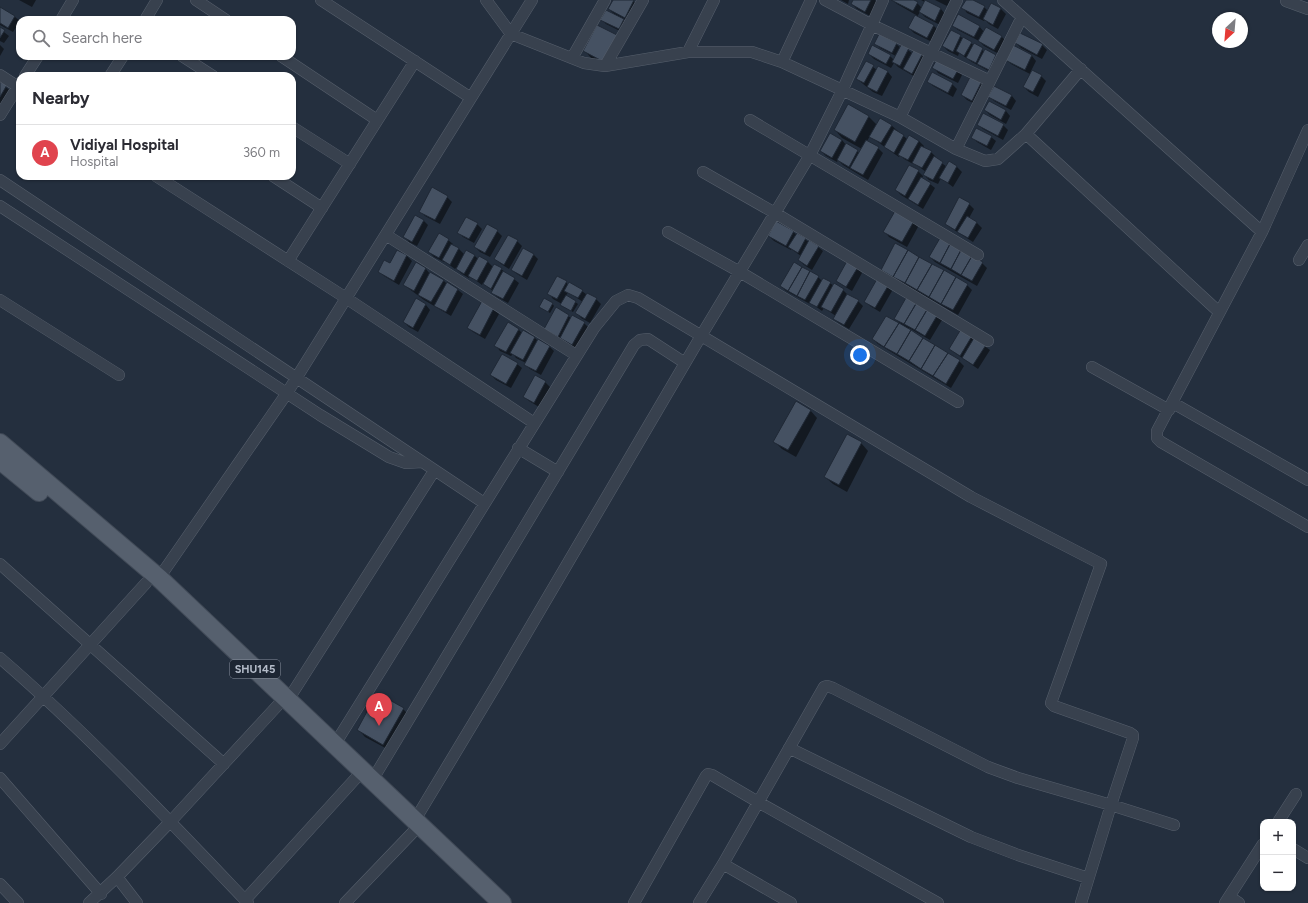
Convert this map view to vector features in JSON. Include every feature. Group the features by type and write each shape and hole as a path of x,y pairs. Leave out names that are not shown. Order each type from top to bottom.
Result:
{"main road":[{"path":"0,443 152,581 415,826 502,903"},
{"path":"0,460 152,581"},
{"path":"283,702 335,744 364,778"},
{"path":"415,826 486,903"}],"street":[{"path":"63,16 73,0"},
{"path":"148,16 158,0"},
{"path":"196,0 220,16"},
{"path":"321,0 471,98"},
{"path":"486,0 511,34 584,63 605,66 688,52 752,52 782,62 842,91 900,116 956,149 985,161 998,159 1026,134 1082,69"},
{"path":"0,744 90,645 152,581 287,393 532,0"},
{"path":"572,58 605,0"},
{"path":"605,66 643,0"},
{"path":"688,52 714,0"},
{"path":"782,62 811,0"},
{"path":"825,0 872,25 990,81"},
{"path":"345,903 415,826 685,363 810,155 842,91 883,0"},
{"path":"900,116 957,0"},
{"path":"1003,0 1082,69 1262,232"},
{"path":"1286,1 1308,9"},
{"path":"956,149 1022,16"},
{"path":"28,72 35,60"},
{"path":"116,72 121,60"},
{"path":"188,60 207,72"},
{"path":"287,60 377,120"},
{"path":"288,261 415,61"},
{"path":"0,75 16,84"},
{"path":"0,114 16,90"},
{"path":"750,120 978,254"},
{"path":"296,130 350,164"},
{"path":"1308,130 1262,232 1157,431 1157,438 1161,442 1308,527"},
{"path":"1026,134 1219,312"},
{"path":"703,172 775,213 988,341"},
{"path":"0,180 484,503"},
{"path":"162,180 346,298 534,423"},
{"path":"278,180 322,208"},
{"path":"0,206 320,415 389,457 406,463 422,462"},
{"path":"668,232 740,272 958,402"},
{"path":"386,234 576,355"},
{"path":"1299,260 1308,245"},
{"path":"335,744 576,355 594,328 616,301 628,294 638,298 971,497 1100,564 1051,703 1054,706 1133,735 1081,903"},
{"path":"0,300 119,375"},
{"path":"0,658 44,696 171,821 246,902 364,778 558,472 634,345 640,340 648,339 685,363"},
{"path":"1092,367 1171,406 1308,480"},
{"path":"518,448 558,472"},
{"path":"89,903 117,877 283,702 434,471"},
{"path":"0,564 224,764"},
{"path":"699,903 723,864 824,687 827,686 988,767 1018,778 1111,804 1174,825"},
{"path":"789,748 971,837 1018,855 1088,878"},
{"path":"634,903 708,774 938,903"},
{"path":"0,778 100,894"},
{"path":"1280,819 1296,794"},
{"path":"1239,903 1227,900 1260,849"},
{"path":"1296,851 1308,857"},
{"path":"723,864 791,903"},
{"path":"117,877 137,903"},
{"path":"0,884 18,903"}],"building":[{"path":"613,0 634,0 625,18 608,9"},
{"path":"853,0 871,0 865,12 851,4"},
{"path":"891,0 914,0 918,2 913,11"},
{"path":"925,0 941,8 935,21 919,12"},
{"path":"966,0 973,0 985,6 979,17 961,8"},
{"path":"991,3 1001,8 993,25 983,19"},
{"path":"0,7 15,16 8,28 0,23"},
{"path":"606,10 624,19 619,29 600,20"},
{"path":"958,14 980,26 974,37 952,26"},
{"path":"915,15 934,25 927,38 908,28"},
{"path":"597,25 617,35 604,62 583,51"},
{"path":"0,27 5,30 0,38"},
{"path":"986,27 1002,36 994,50 978,41"},
{"path":"951,30 961,35 953,52 942,46"},
{"path":"1020,33 1043,44 1037,55 1015,43"},
{"path":"879,34 897,43 892,53 874,44"},
{"path":"963,37 972,42 964,56 956,51"},
{"path":"974,43 983,48 976,63 966,58"},
{"path":"872,45 891,55 886,64 868,54"},
{"path":"901,45 909,48 900,66 892,62"},
{"path":"1013,45 1032,55 1025,70 1005,60"},
{"path":"914,49 923,53 912,74 903,69"},
{"path":"985,49 996,55 989,70 977,64"},
{"path":"937,59 958,70 953,79 932,68"},
{"path":"866,61 874,65 864,83 856,79"},
{"path":"878,66 888,71 877,92 867,87"},
{"path":"1032,70 1042,75 1033,92 1023,87"},
{"path":"932,72 953,83 948,93 927,82"},
{"path":"971,75 982,81 972,101 961,95"},
{"path":"0,82 7,85 0,97"},
{"path":"994,86 1012,95 1006,106 988,97"},
{"path":"989,101 1006,110 1001,120 984,110"},
{"path":"848,104 869,116 855,142 834,130"},
{"path":"983,113 1004,124 998,136 977,125"},
{"path":"880,118 892,125 881,143 869,137"},
{"path":"976,128 992,136 987,146 971,138"},
{"path":"894,129 904,135 894,153 884,147"},
{"path":"830,133 842,140 832,158 820,151"},
{"path":"909,135 919,141 908,160 898,155"},
{"path":"866,140 879,147 863,175 850,168"},
{"path":"846,143 858,150 849,167 837,160"},
{"path":"921,146 932,151 922,168 912,163"},
{"path":"934,156 943,162 933,180 923,175"},
{"path":"949,161 957,166 948,183 939,178"},
{"path":"909,165 919,170 905,196 895,190"},
{"path":"921,177 931,183 918,205 908,199"},
{"path":"432,187 448,196 435,220 419,212"},
{"path":"959,197 970,203 955,230 945,224"},
{"path":"895,211 914,221 902,242 883,232"},
{"path":"415,215 424,220 412,242 403,237"},
{"path":"967,216 977,222 968,238 957,232"},
{"path":"466,217 478,223 469,239 457,233"},
{"path":"776,221 794,231 786,246 768,236"},
{"path":"487,224 498,230 485,253 474,247"},
{"path":"439,233 449,239 439,258 428,252"},
{"path":"797,233 806,238 798,253 788,247"},
{"path":"508,235 518,240 504,265 494,259"},
{"path":"940,238 950,244 940,263 929,257"},
{"path":"809,240 819,246 807,266 798,260"},
{"path":"895,243 908,250 893,277 881,270"},
{"path":"451,244 459,248 450,265 442,260"},
{"path":"950,244 961,250 951,269 940,263"},
{"path":"523,248 534,254 522,276 511,270"},
{"path":"397,250 407,255 394,281 378,272 384,260 390,263"},
{"path":"466,250 475,255 464,274 456,269"},
{"path":"908,250 919,257 905,283 893,277"},
{"path":"961,250 972,256 961,275 951,269"},
{"path":"479,256 488,261 477,281 468,276"},
{"path":"972,256 983,262 972,281 961,275"},
{"path":"919,257 932,264 917,290 905,283"},
{"path":"847,261 858,267 846,287 836,281"},
{"path":"416,262 426,268 414,291 403,285"},
{"path":"794,262 802,267 788,291 780,286"},
{"path":"494,264 502,268 491,289 483,284"},
{"path":"932,264 944,270 929,297 917,290"},
{"path":"802,267 810,271 797,296 788,291"},
{"path":"944,270 956,277 941,304 929,297"},
{"path":"503,271 515,278 503,299 491,293"},
{"path":"810,271 819,276 805,300 797,296"},
{"path":"430,272 444,280 431,302 418,295"},
{"path":"557,276 567,281 557,299 547,294"},
{"path":"956,277 968,284 953,310 941,304"},
{"path":"823,278 831,282 817,307 809,303"},
{"path":"877,279 888,286 875,308 864,302"},
{"path":"447,282 458,289 446,312 434,306"},
{"path":"569,282 583,290 578,298 564,291"},
{"path":"834,283 844,289 831,312 821,307"},
{"path":"587,293 597,298 585,319 575,313"},
{"path":"847,294 859,300 844,325 833,319"},
{"path":"566,295 576,301 571,311 560,305"},
{"path":"907,296 917,302 904,324 894,319"},
{"path":"416,298 426,304 413,328 403,322"},
{"path":"544,298 553,303 548,312 539,307"},
{"path":"482,301 494,308 480,335 467,328"},
{"path":"917,302 928,308 915,330 904,324"},
{"path":"556,307 569,315 558,337 544,329"},
{"path":"928,308 938,314 925,336 915,330"},
{"path":"572,315 585,322 572,345 560,338"},
{"path":"886,316 899,323 884,347 872,339"},
{"path":"508,322 519,329 506,352 494,346"},
{"path":"899,323 911,330 897,354 884,347"},
{"path":"961,329 972,336 960,356 949,349"},
{"path":"523,330 535,337 523,360 510,353"},
{"path":"911,330 923,338 909,361 897,354"},
{"path":"923,338 935,345 921,369 909,361"},
{"path":"974,338 986,345 973,365 962,358"},
{"path":"538,339 550,346 536,371 524,365"},
{"path":"935,345 948,353 933,376 921,369"},
{"path":"948,353 960,360 946,384 933,376"},
{"path":"502,354 518,363 506,384 490,375"},
{"path":"535,375 546,381 534,403 523,397"},
{"path":"796,401 811,410 788,450 773,442"},
{"path":"847,434 862,442 839,485 824,477"},
{"path":"377,693 404,708 383,745 357,730"}],"place":[{"name":"Vidiyal Hospital","path":"379,726"}]}
